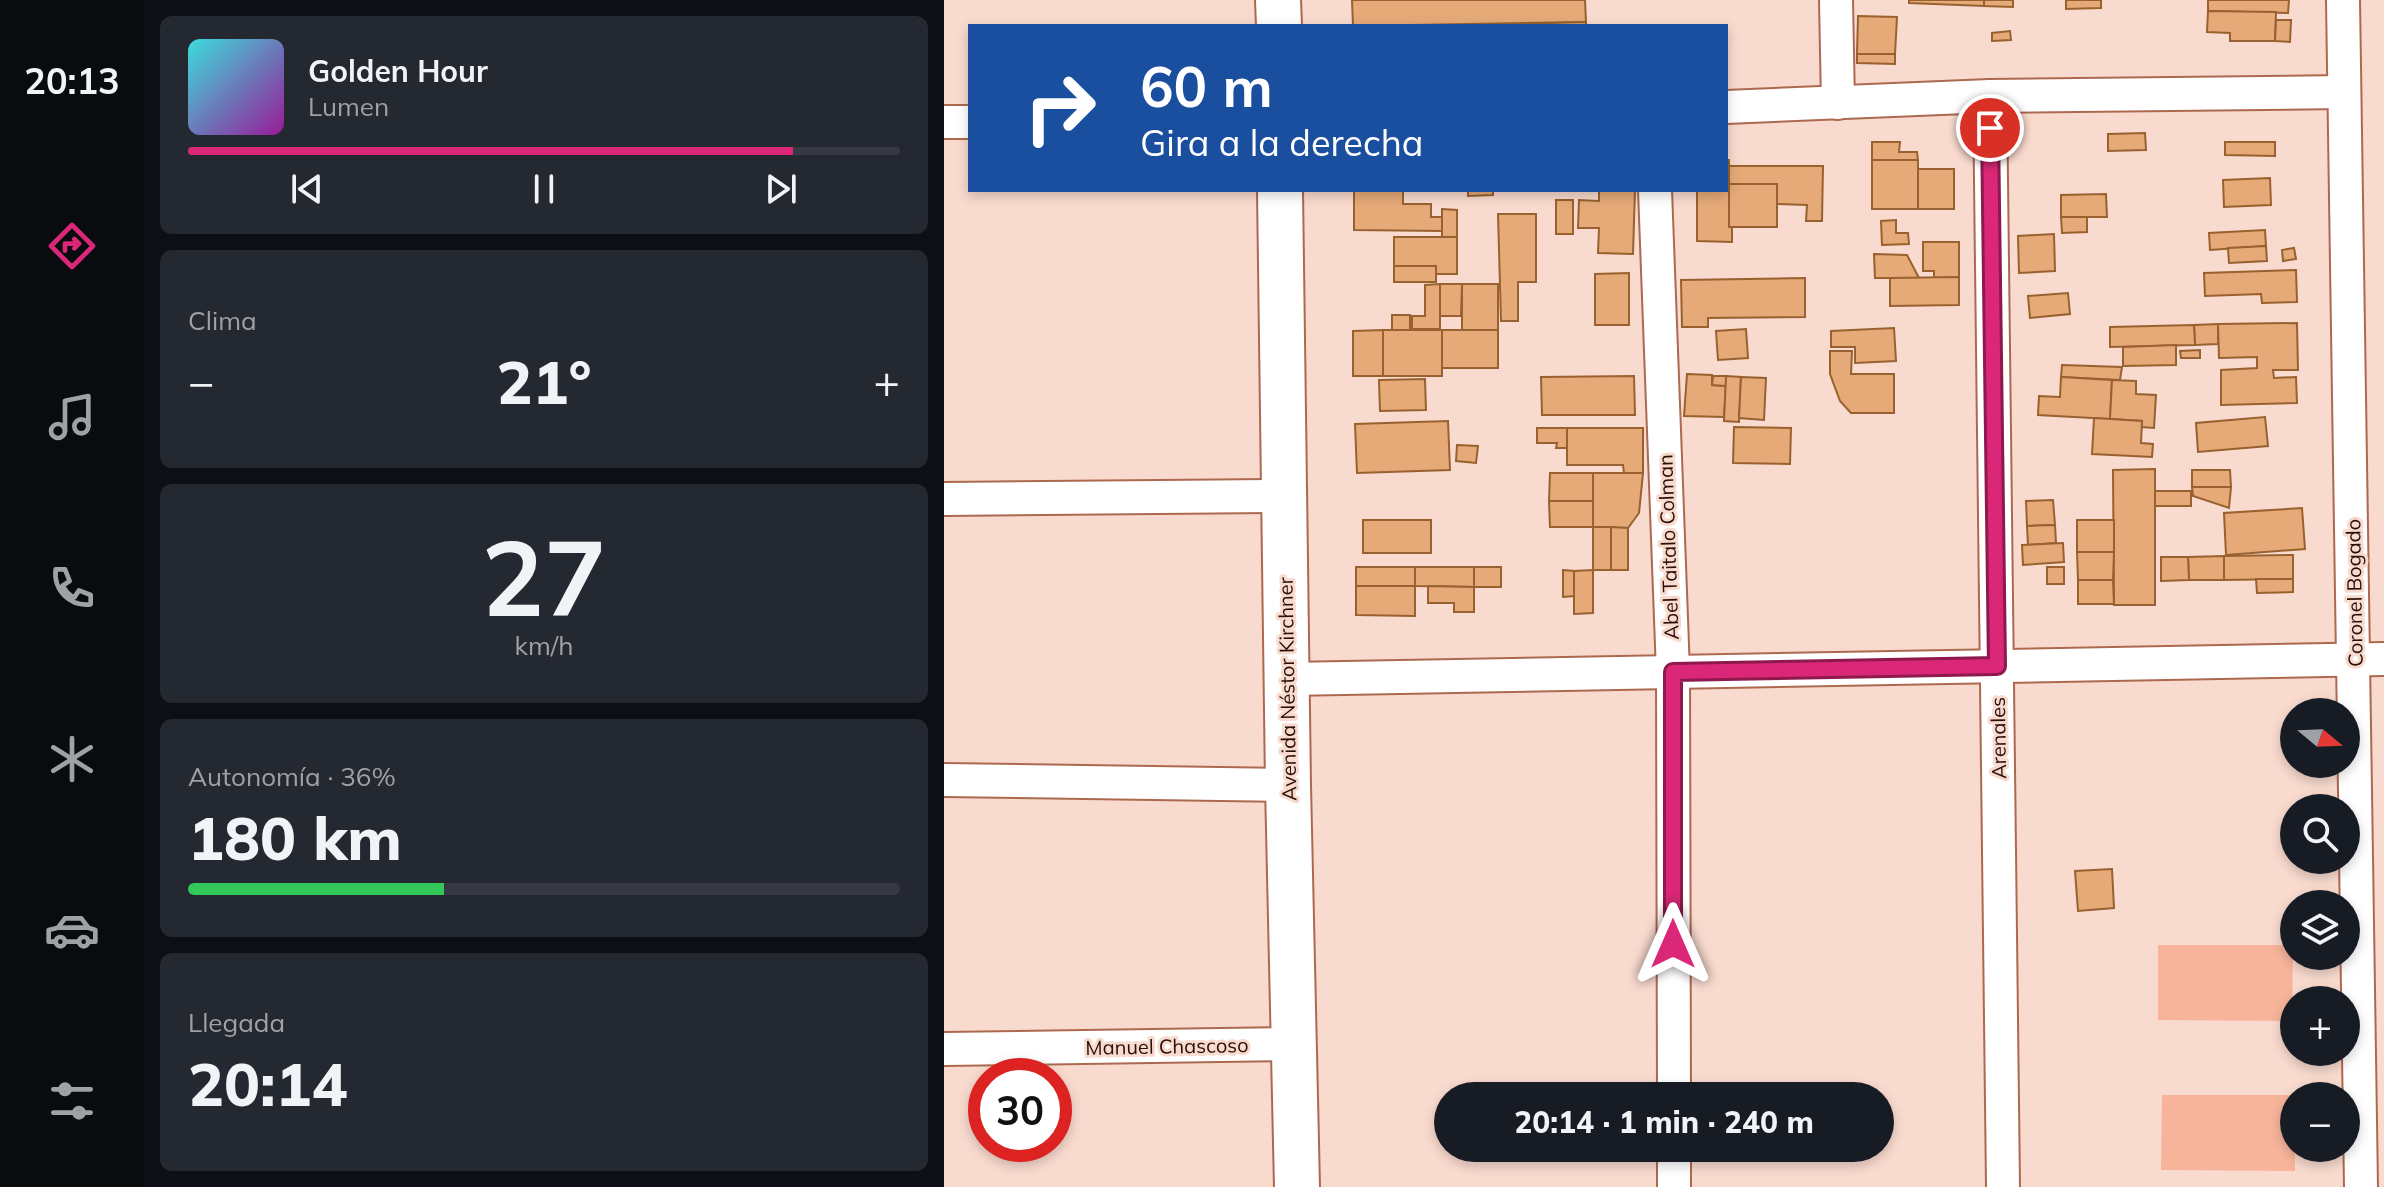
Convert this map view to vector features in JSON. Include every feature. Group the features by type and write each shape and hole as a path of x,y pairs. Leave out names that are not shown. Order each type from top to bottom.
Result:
{"main road":[{"path":"1278,0 1279,24"},
{"name":"Avenida Néstor Kirchner","path":"1280,192 1297,1187"}],"street":[{"path":"1836,0 1838,103"},
{"name":"Coronel Bogado","path":"2343,0 2344,92 2370,659 2372,1121 2361,1187"},
{"path":"1728,107 1990,96 2344,92"},
{"name":"Arenales","path":"1990,96 2003,1187"},
{"path":"944,122 968,122"},
{"name":"Abel Taitalo Colman","path":"1655,192 1673,672 1674,1082"},
{"path":"944,499 1283,496"},
{"path":"1288,679 2370,659"},
{"path":"944,780 1288,785"},
{"name":"Manuel Chascoso","path":"944,1049 1295,1044"},
{"path":"1674,1162 1674,1187"}],"shaded area":[{"path":"2158,945 2280,945 2280,970 2293,970 2292,986 2280,986 2280,1021 2158,1020"},
{"path":"2162,1095 2280,1095 2280,1162 2295,1162 2295,1171 2161,1170"}],"building":[{"path":"1352,0 1585,0 1586,22 1353,24"},
{"path":"1909,0 1984,0 1984,6 1909,3"},
{"path":"1984,0 2013,0 2013,7 1984,6"},
{"path":"2066,0 2101,0 2101,8 2066,9"},
{"path":"2208,0 2289,0 2288,13 2208,11"},
{"path":"2208,11 2276,12 2275,41 2230,41 2230,33 2207,32"},
{"path":"1858,16 1897,17 1895,54 1857,54"},
{"path":"2276,20 2291,20 2290,42 2275,41"},
{"path":"1586,22 1586,24 1514,24"},
{"path":"2010,31 2011,40 1992,41 1992,33"},
{"path":"1857,54 1895,54 1895,64 1857,63"},
{"path":"2145,133 2146,150 2108,151 2108,134"},
{"path":"1872,142 1900,142 1899,152 1917,152 1918,160 1872,160"},
{"path":"2225,142 2275,142 2275,156 2225,155"},
{"path":"1729,160 1729,227 1732,227 1732,242 1697,241 1697,192 1728,192"},
{"path":"1872,160 1918,160 1918,209 1872,209"},
{"path":"1729,166 1823,166 1822,221 1806,221 1807,205 1777,204 1777,184 1729,184"},
{"path":"1918,169 1954,169 1954,209 1918,209"},
{"path":"2270,178 2271,205 2224,207 2223,180"},
{"path":"1729,184 1777,184 1777,227 1729,227"},
{"path":"1354,192 1403,192 1403,204 1431,204 1431,217 1442,217 1442,231 1354,230"},
{"path":"1468,192 1493,192 1493,195 1468,196"},
{"path":"1599,192 1635,192 1633,254 1598,253 1599,228 1578,228 1579,200 1599,201"},
{"path":"2106,194 2107,217 2061,217 2061,195"},
{"path":"1556,200 1573,200 1573,234 1556,234"},
{"path":"1442,209 1457,210 1457,237 1442,238"},
{"path":"1498,214 1536,214 1536,282 1518,282 1518,321 1501,321"},
{"path":"2061,217 2087,217 2087,232 2062,233"},
{"path":"1896,220 1896,233 1908,233 1909,244 1882,245 1881,221"},
{"path":"2265,230 2266,246 2210,250 2209,233"},
{"path":"2054,234 2055,271 2019,273 2018,236"},
{"path":"1394,237 1457,237 1457,274 1436,274 1436,266 1394,266"},
{"path":"1923,242 1959,242 1959,277 1934,278 1934,271 1923,271"},
{"path":"2266,246 2267,261 2229,263 2228,248"},
{"path":"2294,248 2296,259 2283,261 2282,250"},
{"path":"1874,254 1907,255 1919,278 1875,278"},
{"path":"1394,266 1436,266 1436,282 1394,282"},
{"path":"2296,270 2297,302 2262,303 2261,294 2205,296 2204,273"},
{"path":"1629,273 1629,325 1595,325 1595,274"},
{"path":"1959,277 1959,305 1890,306 1890,278"},
{"path":"1805,278 1805,317 1708,318 1708,327 1682,327 1681,280"},
{"path":"1440,284 1440,329 1412,329 1412,316 1425,316 1425,285"},
{"path":"1440,284 1462,284 1461,316 1440,316"},
{"path":"1462,284 1498,284 1498,330 1462,330"},
{"path":"2068,293 2070,314 2030,318 2028,296"},
{"path":"1392,315 1410,315 1410,330 1392,330"},
{"path":"2297,323 2298,370 2273,370 2274,378 2296,377 2297,403 2221,405 2221,370 2257,368 2257,357 2219,358 2218,324"},
{"path":"2218,324 2218,344 2195,345 2194,325"},
{"path":"2194,325 2195,345 2110,347 2110,327"},
{"path":"1894,328 1896,361 1855,363 1855,347 1831,347 1831,331"},
{"path":"1746,329 1748,358 1718,360 1716,331"},
{"path":"1383,330 1383,376 1353,376 1353,331"},
{"path":"1383,330 1442,330 1442,376 1383,376"},
{"path":"1442,330 1498,330 1498,368 1442,368"},
{"path":"2176,345 2176,365 2123,366 2123,347"},
{"path":"2200,350 2200,358 2181,358 2180,351"},
{"path":"1830,351 1852,351 1851,374 1894,374 1894,413 1851,413 1840,401 1830,374"},
{"path":"2062,365 2122,367 2120,380 2061,377"},
{"path":"1687,374 1712,375 1712,385 1726,386 1724,417 1684,416"},
{"path":"1634,376 1635,415 1542,415 1541,377"},
{"path":"1713,376 1726,376 1726,386 1712,385"},
{"path":"1726,376 1741,377 1739,422 1724,421"},
{"path":"1741,377 1766,378 1764,420 1739,418"},
{"path":"2061,377 2112,380 2110,419 2038,415 2039,396 2060,397"},
{"path":"1425,379 1426,410 1380,411 1379,380"},
{"path":"2112,380 2136,381 2136,394 2156,395 2154,428 2141,427 2142,421 2110,419"},
{"path":"2265,417 2268,446 2198,452 2196,423"},
{"path":"2094,418 2142,421 2141,443 2153,444 2152,457 2092,454"},
{"path":"1448,421 1450,470 1357,473 1355,424"},
{"path":"1734,427 1791,428 1790,464 1733,463"},
{"path":"1537,428 1567,428 1567,448 1556,448 1557,443 1537,443"},
{"path":"1567,428 1643,428 1643,473 1624,473 1623,465 1567,465"},
{"path":"1457,445 1478,446 1476,463 1456,461"},
{"path":"2155,469 2155,605 2114,605 2113,470"},
{"path":"2192,470 2230,470 2231,487 2192,487"},
{"path":"1550,473 1593,473 1593,501 1549,501"},
{"path":"1593,473 1643,473 1639,513 1628,528 1593,527"},
{"path":"2192,487 2231,487 2229,508 2193,496"},
{"path":"2155,491 2191,491 2191,506 2155,506"},
{"path":"2053,500 2055,525 2027,526 2026,501"},
{"path":"1549,501 1593,501 1593,527 1550,527"},
{"path":"2302,508 2305,549 2226,555 2224,513"},
{"path":"1363,520 1431,520 1431,553 1363,553"},
{"path":"2077,520 2114,520 2114,552 2077,552"},
{"path":"2055,525 2056,543 2028,545 2027,526"},
{"path":"1593,527 1611,527 1611,570 1593,570"},
{"path":"1611,527 1628,528 1628,570 1611,570"},
{"path":"2063,543 2064,562 2023,565 2022,545"},
{"path":"2077,552 2114,552 2113,580 2078,580"},
{"path":"2293,555 2293,579 2224,580 2224,556"},
{"path":"2224,556 2224,580 2189,580 2188,557"},
{"path":"2161,557 2188,557 2189,580 2161,581"},
{"path":"1356,567 1415,567 1415,586 1356,586"},
{"path":"1415,567 1474,567 1474,587 1415,586"},
{"path":"1474,567 1501,567 1501,587 1474,587"},
{"path":"2047,567 2064,567 2064,584 2047,584"},
{"path":"1563,570 1574,571 1574,596 1563,597"},
{"path":"1593,570 1593,613 1574,614 1574,571"},
{"path":"2256,579 2293,579 2293,592 2257,593"},
{"path":"2078,580 2113,580 2114,604 2078,604"},
{"path":"1356,586 1415,586 1415,616 1356,615"},
{"path":"1428,586 1474,587 1474,612 1454,612 1454,603 1428,603"},
{"path":"2112,869 2114,908 2078,911 2075,871"}],"route":[{"path":"1673,944 1673,672 1997,666 1990,128"}]}
